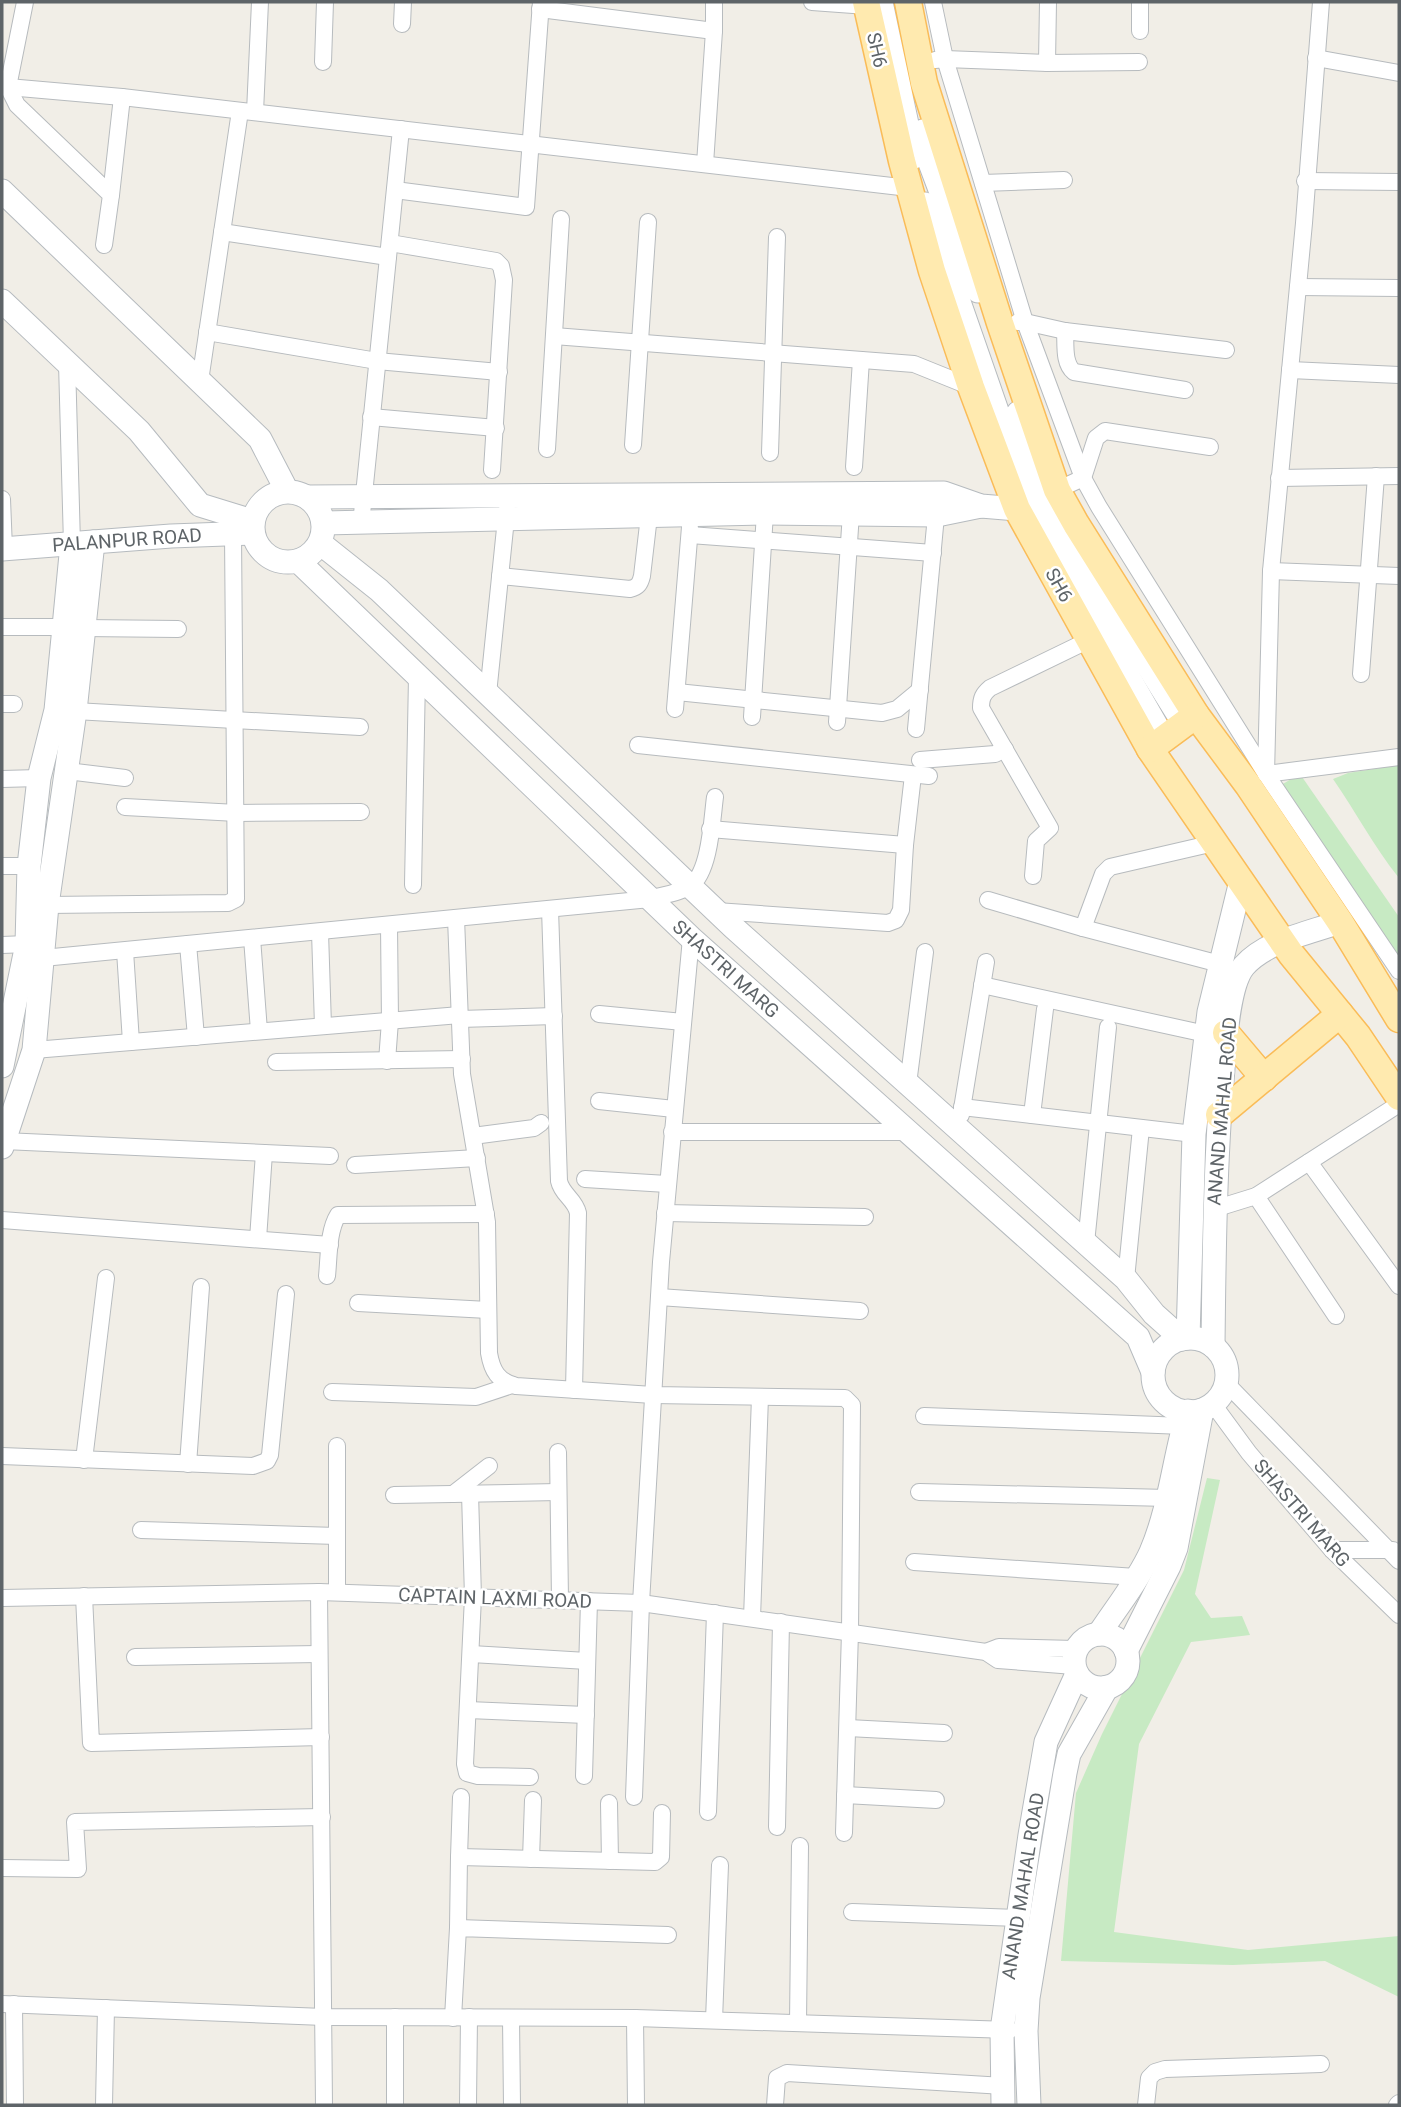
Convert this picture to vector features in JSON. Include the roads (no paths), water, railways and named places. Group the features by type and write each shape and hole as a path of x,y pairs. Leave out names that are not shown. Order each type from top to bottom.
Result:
{"main road":[{"name":"SH6","path":"908,2 932,61 924,83 1013,322 1036,500 1098,558 1173,732 1214,843 1283,942 1340,1014 1399,1097"},
{"name":"SH6","path":"872,3 909,188 932,271 971,387 1036,500 1089,640 1173,732"},
{"path":"1173,732 1257,780 1351,919 1399,1019"},
{"path":"1219,1115 1340,1014"},
{"path":"1216,1033 1264,1078"}],"street":[{"path":"25,2 4,87 16,105 111,195"},
{"path":"200,381 222,232 248,112 260,2"},
{"path":"323,62 325,2"},
{"path":"402,2 402,24"},
{"path":"705,164 714,2"},
{"path":"812,2 872,3 924,201 1036,500 1173,732"},
{"path":"895,2 930,163 1000,352 1036,500"},
{"path":"933,2 932,61 983,183 1013,322 1083,478 1257,780"},
{"path":"1047,63 1048,2"},
{"path":"1140,2 1140,31"},
{"path":"1257,780 1271,571 1321,2"},
{"path":"395,190 526,207 541,6 714,30"},
{"path":"1316,58 1399,73"},
{"path":"932,61 1139,62"},
{"path":"4,87 122,97 909,188"},
{"path":"104,245 122,97"},
{"path":"362,524 401,129"},
{"path":"983,183 1064,180"},
{"path":"1306,181 1399,182"},
{"path":"2,191 260,439 298,494 321,513 322,533 307,557 298,561 274,560 264,554 246,529 200,505 139,431 2,301"},
{"path":"547,449 561,219"},
{"path":"633,445 648,222"},
{"path":"222,232 496,261 501,266 504,280 492,470"},
{"path":"770,453 777,237"},
{"path":"1298,287 1399,288"},
{"path":"1013,322 1065,331 1226,350"},
{"path":"1065,331 1067,361 1074,372 1185,390"},
{"path":"207,332 377,361 499,372"},
{"path":"554,336 914,364 971,387"},
{"path":"854,467 862,360"},
{"path":"67,363 83,543 74,628 39,778 29,866 35,951 34,1049 3,1144 330,1156"},
{"path":"1290,370 1399,375"},
{"path":"371,417 496,428"},
{"path":"47,905 228,904 238,894 235,721 246,529 261,503 278,492 508,496 691,515 937,504 981,506 1036,500 1083,478 1096,438 1105,431 1210,447"},
{"path":"1362,674 1376,476"},
{"path":"1279,478 1399,476"},
{"path":"488,694 508,496"},
{"path":"2,499 3,549"},
{"path":"322,533 362,524 851,513 937,504"},
{"path":"916,729 937,504"},
{"path":"752,717 765,513"},
{"path":"837,715 851,513"},
{"path":"691,515 763,542 933,553"},
{"path":"676,709 691,515"},
{"path":"500,576 636,588 642,576 649,516"},
{"name":"PALANPUR ROAD","path":"3,549 246,529"},
{"name":"SHASTRI MARG","path":"322,533 716,911 908,1084 961,1118 1086,1243 1126,1279 1154,1314 1185,1338"},
{"name":"SHASTRI MARG","path":"298,561 691,938 1138,1338 1153,1372"},
{"path":"1271,571 1399,576"},
{"path":"2,627 178,629"},
{"path":"2,1066 47,905 75,711 74,628"},
{"path":"1033,876 1036,841 1050,828 981,708 984,693 1089,640"},
{"path":"413,885 417,677"},
{"path":"677,692 753,700 837,715 882,713 897,709 920,690"},
{"path":"75,711 360,727"},
{"path":"638,745 921,771 995,754 1005,749"},
{"path":"1257,780 1399,757"},
{"path":"66,771 125,778"},
{"path":"716,911 888,923 896,920 901,910 905,845 921,771"},
{"path":"2,779 39,778"},
{"path":"2,945 35,951 125,951 650,899 690,887 698,878 706,856 715,797"},
{"path":"125,807 237,813 360,812"},
{"path":"710,829 905,845"},
{"path":"1083,928 1103,874 1110,867 1214,843"},
{"path":"2,866 29,866"},
{"name":"ANAND MAHAL ROAD","path":"1185,1338 1194,1134 1229,969 1241,881"},
{"path":"988,900 1229,969 1283,942 1351,919 1399,971"},
{"path":"550,909 559,1181 560,1188 573,1201 578,1213 574,1390"},
{"path":"456,918 462,1059 486,1213 491,1365 496,1375 512,1385"},
{"path":"387,1061 390,1021 389,925"},
{"path":"320,932 323,1026"},
{"path":"252,938 259,1031"},
{"path":"634,1797 641,1603 659,1297 691,938"},
{"path":"188,944 196,1037"},
{"path":"125,951 131,1042"},
{"path":"908,1084 925,952"},
{"path":"986,962 961,1118 1032,1115 1194,1134"},
{"path":"982,985 1000,978"},
{"path":"982,985 1216,1033"},
{"path":"1032,1115 1045,1009"},
{"path":"599,1014 683,1022"},
{"path":"34,1049 390,1021 554,1016"},
{"path":"1086,1243 1108,1027"},
{"name":"ANAND MAHAL ROAD","path":"1213,1346 1214,1209 1219,1115 1216,1033"},
{"path":"276,1062 462,1059"},
{"path":"599,1101 674,1109"},
{"path":"1214,1209 1256,1196 1399,1104"},
{"path":"473,1136 534,1128 541,1123"},
{"path":"1126,1279 1141,1128"},
{"path":"672,1132 909,1132"},
{"path":"258,1239 264,1153"},
{"path":"355,1166 477,1158"},
{"path":"1309,1162 1399,1286"},
{"path":"585,1179 667,1184"},
{"path":"1256,1196 1336,1316"},
{"path":"327,1276 330,1245 338,1214 486,1213"},
{"path":"665,1213 865,1217"},
{"path":"2,1220 330,1245"},
{"path":"84,1460 106,1278"},
{"path":"188,1464 201,1287"},
{"path":"2,1457 254,1466 267,1461 270,1455 286,1294"},
{"path":"659,1297 860,1311"},
{"path":"358,1303 488,1310"},
{"path":"924,1416 1197,1413 1222,1395 1227,1371 1224,1359 1213,1346 1206,1341 1185,1338 1162,1351 1153,1372 1154,1384 1167,1403 1177,1409 1197,1413"},
{"name":"SHASTRI MARG","path":"1226,1383 1395,1553"},
{"path":"332,1392 477,1397 512,1385 653,1395 845,1398 852,1405 850,1632 844,1833"},
{"path":"752,1618 760,1397"},
{"path":"1197,1413 1176,1548 1169,1566 1126,1651 1126,1670 1122,1677 1107,1687 1089,1685 1075,1663 1083,1641 1099,1634 1151,1553 1197,1413"},
{"name":"SHASTRI MARG","path":"1197,1413 1249,1453 1332,1550 1399,1615"},
{"path":"337,1446 337,1592"},
{"path":"558,1452 560,1600"},
{"path":"462,1494 489,1466"},
{"path":"394,1495 558,1492"},
{"path":"919,1492 1168,1498"},
{"path":"462,1494 473,1597 465,1764 467,1773 478,1776 530,1777"},
{"path":"141,1530 337,1536"},
{"path":"1332,1550 1395,1553"},
{"path":"914,1562 1136,1577"},
{"path":"318,1592 324,2105"},
{"name":"CAPTAIN LAXMI ROAD","path":"2,1598 337,1592 641,1603 986,1652 998,1660 1075,1663"},
{"path":"84,1596 90,1743 321,1737"},
{"path":"584,1776 589,1601"},
{"path":"708,1812 715,1613"},
{"path":"777,1827 782,1622"},
{"path":"1099,1634 1115,1638 1126,1651"},
{"path":"135,1657 319,1654"},
{"path":"471,1654 587,1661"},
{"name":"ANAND MAHAL ROAD","path":"1004,2096 1002,2030 1046,1742 1075,1663"},
{"name":"ANAND MAHAL ROAD","path":"1030,2105 1028,1998 1069,1754 1107,1687"},
{"path":"468,1710 586,1715"},
{"path":"848,1728 944,1733"},
{"path":"845,1795 936,1801"},
{"path":"461,1797 457,1928 468,2105"},
{"path":"531,1859 533,1800"},
{"path":"609,1803 610,1861"},
{"path":"459,1857 655,1862 661,1857 662,1813"},
{"path":"2,1868 78,1869 75,1822 322,1817"},
{"path":"797,2023 800,1846"},
{"path":"714,2021 720,1865"},
{"path":"852,1912 1018,1918"},
{"path":"457,1928 668,1935"},
{"path":"15,2105 8,2004 324,2017 635,2018 1027,2031"},
{"path":"104,2105 106,2008"},
{"path":"395,2017 395,2105"},
{"path":"511,2018 512,2105"},
{"path":"635,2018 636,2105"},
{"path":"1146,2105 1149,2078 1155,2072 1165,2069 1321,2064"},
{"path":"775,2105 777,2078 787,2074 1004,2096"}]}
